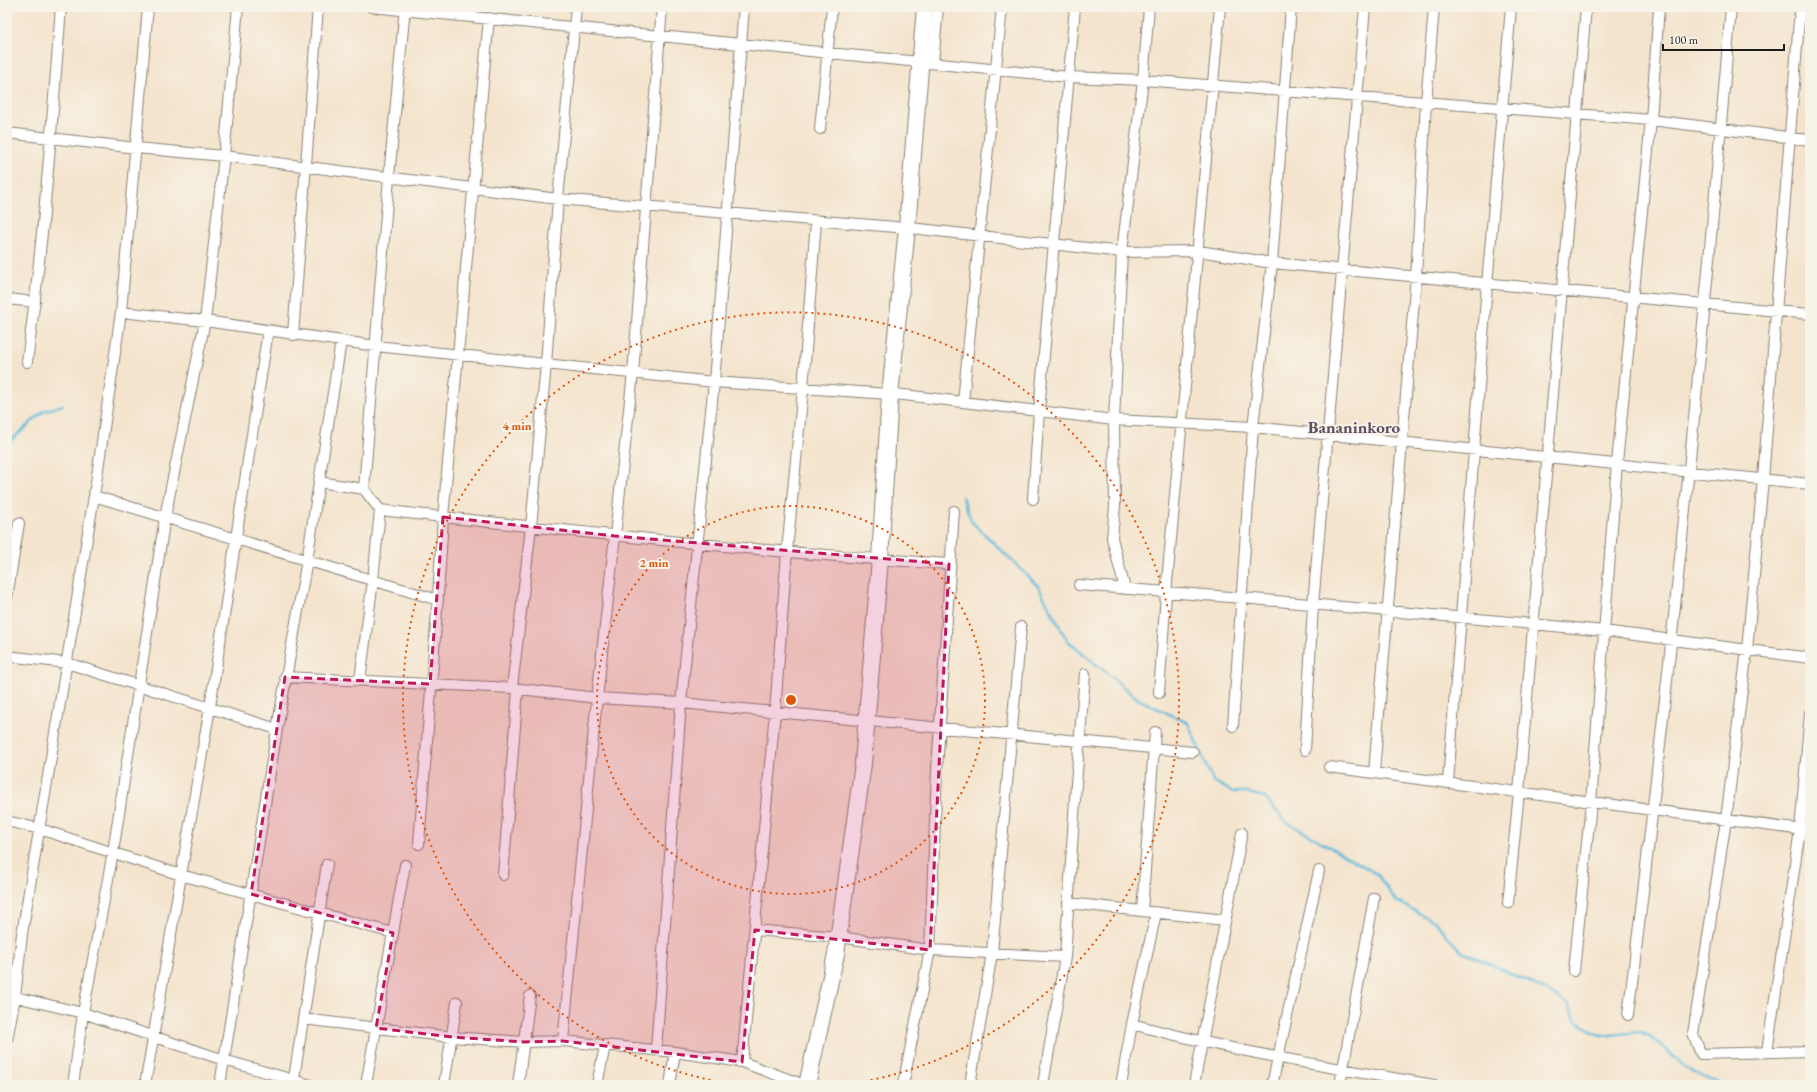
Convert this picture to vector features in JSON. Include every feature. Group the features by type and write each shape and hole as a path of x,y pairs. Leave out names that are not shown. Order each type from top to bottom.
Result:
{"highway":[{"path":"806,1085 839,937 863,764 880,559 890,395 907,228 927,63 925,7"}],"street":[{"path":"27,362 35,302 52,139 61,7"},
{"path":"7,1040 11,996 40,829 94,496 121,312 148,7"},
{"path":"72,1085 82,1013 114,852 165,517 205,321 224,156 238,7"},
{"path":"292,335 318,7"},
{"path":"372,7 405,8 489,18 1069,77 1143,80 1504,110 1651,120 1810,140"},
{"path":"503,875 515,688 546,364 558,199 576,7"},
{"path":"563,1041 596,698 633,373 662,7"},
{"path":"656,1050 681,703 696,543 714,382 726,213 744,7"},
{"path":"820,129 832,7"},
{"path":"927,63 938,7"},
{"path":"963,402 978,236 997,70 1002,7"},
{"path":"1033,499 1039,411 1075,7"},
{"path":"1125,589 1112,538 1115,506 1114,420 1122,252 1143,80 1149,7"},
{"path":"1159,693 1166,593 1183,422 1220,7"},
{"path":"1233,726 1253,427 1272,263 1291,7"},
{"path":"1305,750 1312,605 1364,7"},
{"path":"1374,772 1416,277 1426,103 1434,7"},
{"path":"1448,782 1487,285 1504,110 1512,7"},
{"path":"1508,903 1534,624 1586,7"},
{"path":"1574,971 1591,803 1617,463 1632,296 1651,120 1659,7"},
{"path":"1628,1016 1654,810 1690,472 1721,128 1730,7"},
{"path":"1800,7 1747,650 1726,820 1693,1034 1701,1054 1810,1051"},
{"path":"360,680 373,580 380,510 364,489 389,177 405,8"},
{"path":"419,844 443,517 489,18"},
{"path":"7,133 136,148 224,156 558,199 646,205 907,228 1122,252 1198,251 1272,263 1487,285 1632,296 1810,314"},
{"path":"742,1062 775,712 787,551 803,389 816,221"},
{"path":"7,299 35,302"},
{"path":"121,312 205,321 268,332 376,346 458,353 714,382 890,395 1114,420 1183,422 1253,427 1617,463 1810,484"},
{"path":"145,1085 210,707 268,332"},
{"path":"220,1085 285,677 307,560 341,341"},
{"path":"319,482 364,489"},
{"path":"94,496 438,600"},
{"path":"380,510 615,536 949,564"},
{"path":"903,1085 930,950 939,728 949,564 954,511"},
{"path":"7,597 19,523"},
{"path":"1079,585 1534,624 1604,631 1810,658"},
{"path":"970,1085 992,953 1021,627"},
{"path":"7,656 67,663 277,729"},
{"path":"1043,1085 1065,957 1085,674"},
{"path":"285,677 515,688 596,698 681,703 867,720 1012,736 1193,752"},
{"path":"1767,1052 1805,830 1810,713"},
{"path":"1142,910 1154,732"},
{"path":"1329,767 1448,782 1591,803 1805,830"},
{"path":"7,821 40,829 181,875 393,933"},
{"path":"1194,1085 1242,833"},
{"path":"293,1083 327,864"},
{"path":"366,1085 405,865"},
{"path":"1272,1085 1319,871"},
{"path":"1340,1085 1374,898"},
{"path":"1068,903 1225,920"},
{"path":"1121,1085 1132,1024 1156,913"},
{"path":"755,930 839,937 930,950 1065,957"},
{"path":"11,996 82,1013 293,1083 311,1085"},
{"path":"518,1085 530,996"},
{"path":"444,1085 457,1002"},
{"path":"303,1019 452,1037 524,1042 563,1041 675,1052 742,1062 806,1085"},
{"path":"1132,1024 1202,1043 1278,1059 1344,1069 1416,1084 1434,1085"},
{"path":"597,1085 605,1046"},
{"path":"670,1085 675,1052"}],"highlighted area":[{"path":"443,517 615,536 949,564 930,950 755,930 742,1062 563,1041 524,1042 452,1037 376,1028 393,933 251,894 285,677 430,684"}],"waterway":[{"path":"7,444 44,411 63,405"},
{"path":"962,497 972,522 1038,586 1067,640 1138,699 1188,723 1213,781 1233,792 1244,792 1264,797 1285,821 1377,874 1396,901 1434,921 1460,950 1546,990 1569,1005 1576,1021 1600,1036 1641,1032 1650,1036 1685,1067 1722,1085"}],"district":[{"name":"Bananinkoro","path":"1354,427"}]}
